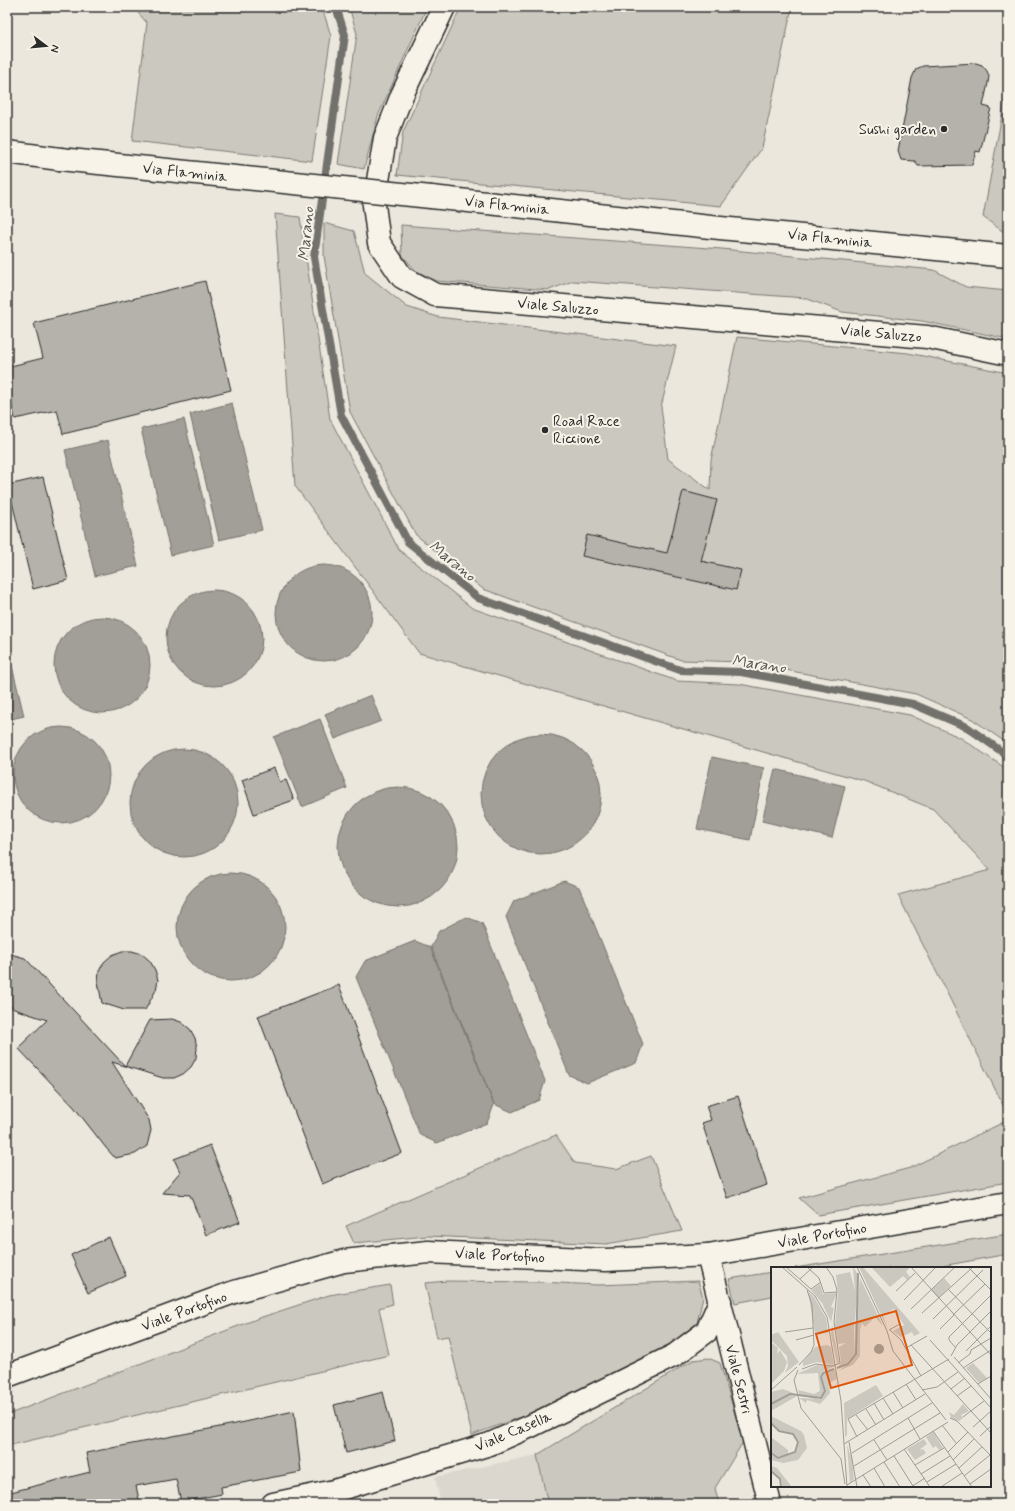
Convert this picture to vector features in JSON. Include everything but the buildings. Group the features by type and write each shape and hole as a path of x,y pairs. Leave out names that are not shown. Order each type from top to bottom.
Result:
{"street":[{"name":"Viale Saluzzo","path":"444,7 402,94 385,138 374,205 379,243 402,277 435,295 927,337 1008,354"},
{"name":"Via Flaminia","path":"7,152 60,159 1008,256"},
{"name":"Viale Portofino","path":"7,1376 234,1292 344,1261 428,1252 606,1260 708,1255 1008,1203"},
{"name":"Viale Sestri","path":"708,1255 770,1504"},
{"name":"Viale Casella","path":"273,1504 336,1497 490,1444 675,1355 707,1331 720,1301"}],"shaded area":[{"path":"133,7 322,7 331,36 312,161 132,141 147,23"},
{"path":"349,7 427,7 378,116 364,169 338,164 357,34"},
{"path":"461,7 792,7 762,148 721,206 397,175 403,132"},
{"path":"1008,82 1008,235 983,217"},
{"path":"275,214 300,217 330,419 399,550 472,608 677,681 739,684 910,715 961,738 1008,770 1008,1115 898,895 990,870 933,809 864,781 419,653 295,486"},
{"path":"324,223 354,231 365,273 407,307 438,317 676,346 661,407 668,459 710,490 711,460 737,337 908,353 1008,373 1008,744 972,719 916,694 742,662 681,660 483,589 416,535 350,412 324,256"},
{"path":"401,225 722,249 934,270 966,287 1008,291 1008,339 922,321 842,312 805,298 573,281 549,290 437,281 416,271 402,255"},
{"path":"232,403 262,530 219,540 190,414"},
{"path":"184,419 214,545 171,555 141,429"},
{"path":"108,440 138,566 95,576 65,450"},
{"path":"324,565 342,569 351,573 358,579 364,586 368,595 372,613 368,631 364,640 358,647 351,653 342,657 324,661 306,657 297,653 290,647 284,640 280,631 276,613 280,595 284,586 290,579 297,573 306,569"},
{"path":"214,590 232,594 241,598 248,604 254,611 258,620 262,638 258,656 254,665 248,672 241,678 232,682 214,686 196,682 187,678 180,672 174,665 170,656 166,638 170,620 174,611 180,604 187,598 196,594"},
{"path":"102,617 120,621 129,625 136,631 142,638 146,647 150,665 146,683 142,692 136,699 129,705 120,709 102,713 84,709 75,705 68,699 62,692 58,683 54,665 58,647 62,638 68,631 75,625 84,621"},
{"path":"7,645 24,716 7,720"},
{"path":"371,695 381,721 335,739 325,714"},
{"path":"320,719 347,788 302,807 274,737"},
{"path":"61,727 79,731 88,735 95,741 101,748 105,757 109,775 105,793 101,802 95,809 88,815 79,819 61,823 43,819 34,815 27,809 21,802 17,793 13,775 17,757 21,748 27,741 34,735 43,731"},
{"path":"541,734 564,738 584,751 597,771 601,794 597,817 584,837 564,850 541,854 518,850 498,837 485,817 481,794 485,771 498,751 518,738"},
{"path":"184,749 205,753 222,765 234,782 238,803 234,824 222,841 205,853 184,857 163,853 146,841 134,824 130,803 134,782 146,765 163,753"},
{"path":"712,757 764,768 750,840 697,829"},
{"path":"775,769 845,786 832,838 762,821"},
{"path":"398,787 421,791 440,805 454,824 458,847 454,870 440,889 421,903 398,907 375,903 356,889 342,870 338,847 342,824 356,805 375,791"},
{"path":"231,873 252,877 269,889 281,906 285,927 281,948 269,965 252,977 231,981 210,977 193,965 181,948 177,927 181,906 193,889 210,877"},
{"path":"564,881 579,887 643,1044 636,1063 587,1083 569,1075 506,917 514,901"},
{"path":"466,917 482,923 545,1081 539,1100 512,1112 494,1104 431,947 439,931"},
{"path":"415,941 430,947 494,1105 487,1123 437,1143 420,1135 356,977 365,961"},
{"path":"1008,1120 1008,1182 818,1215 799,1198 910,1168"},
{"path":"556,1135 575,1163 616,1169 651,1156 682,1231 606,1244 427,1236 354,1243 346,1226"},
{"path":"1008,1234 1008,1254 936,1267 801,1267"},
{"path":"771,1272 771,1296 735,1303 729,1279"},
{"path":"447,1281 540,1282 598,1285 698,1281 703,1297 697,1323 669,1345 526,1415 472,1435 448,1336 437,1338 425,1283"},
{"path":"390,1285 393,1304 379,1308 389,1355 7,1446 7,1415 259,1318 329,1295"},
{"path":"708,1358 720,1363 743,1442 715,1488 719,1504 548,1504 537,1455 693,1360"},
{"path":"537,1455 548,1504 441,1504 435,1477"}],"waterway":[{"name":"Marano","path":"336,7 345,35 314,257 341,415 408,542 478,598 680,670 741,672 913,704 967,727 1008,756"}],"place":[{"name":"Sushi garden","path":"944,129"},
{"name":"Road Race Riccione","path":"545,430"}]}
